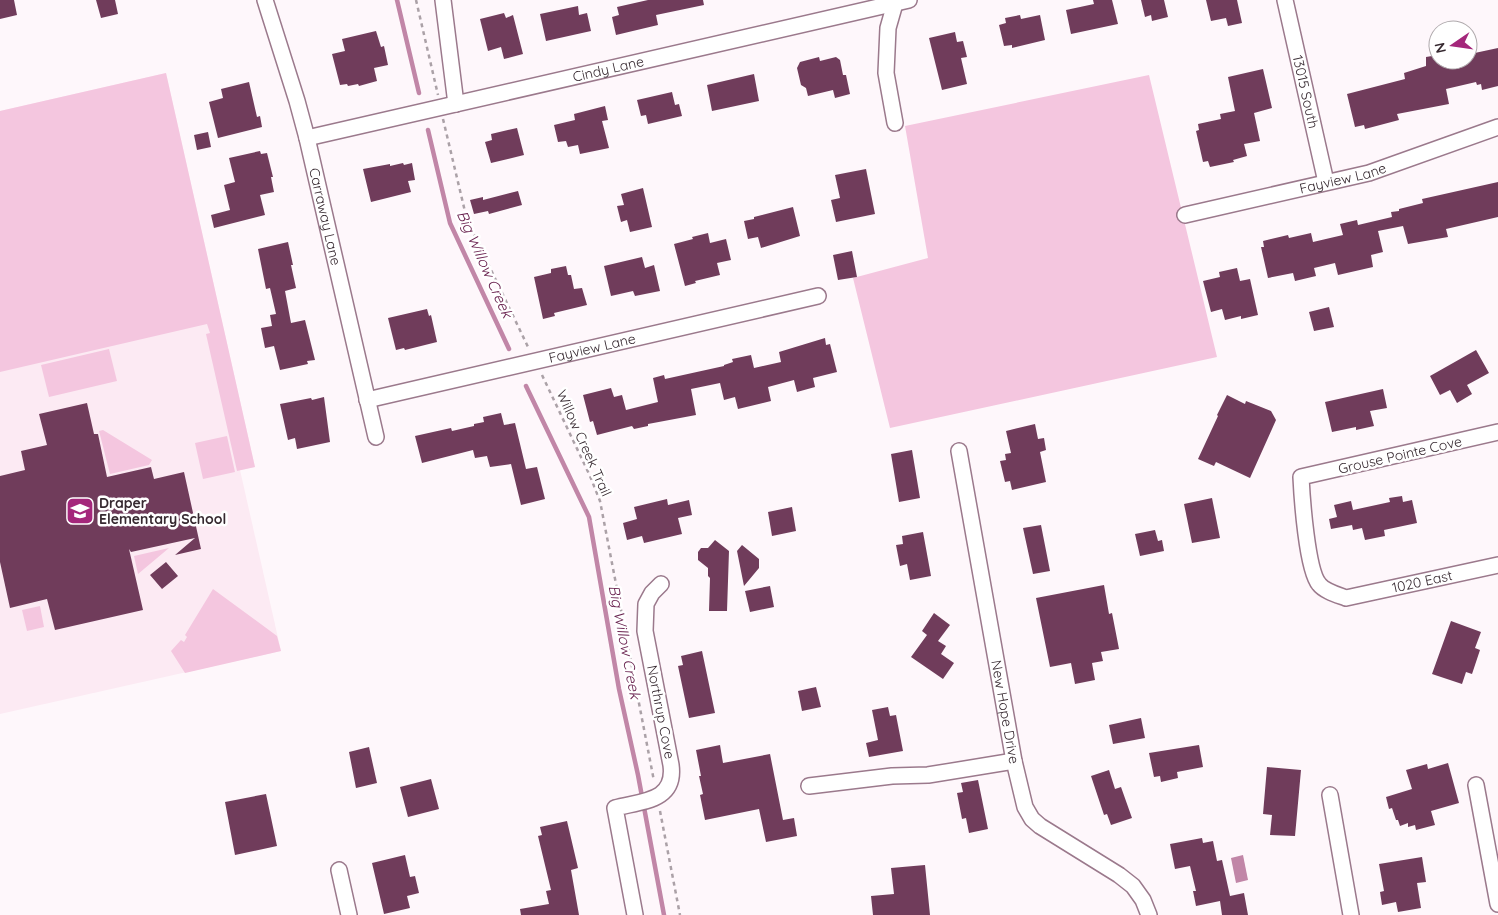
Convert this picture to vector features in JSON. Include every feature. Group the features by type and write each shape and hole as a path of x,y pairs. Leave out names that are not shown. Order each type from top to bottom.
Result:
{"street":[{"name":"Carraway Lane","path":"266,0 307,138 376,437"},
{"path":"443,0 456,104"},
{"name":"13015 South","path":"1285,0 1326,182"},
{"name":"Cindy Lane","path":"307,138 900,1"},
{"path":"895,123 886,73 888,28 900,1"},
{"name":"Fayview Lane","path":"1185,215 1386,168 1498,127"},
{"name":"Fayview Lane","path":"367,400 818,296"},
{"name":"Grouse Pointe Cove","path":"1346,598 1319,585 1313,571 1303,509 1301,477 1498,432"},
{"name":"New Hope Drive","path":"958,451 1014,761 1025,807 1032,819 1119,874 1133,886 1143,900 1149,915"},
{"name":"1020 East","path":"1346,598 1498,565"},
{"name":"Northrup Cove","path":"657,803 669,787 672,772 645,631 646,604 652,592 661,584"},
{"path":"809,786 892,776 938,773 1014,761"},
{"path":"1476,785 1498,904"},
{"path":"1330,796 1351,915"},
{"path":"635,915 620,806 657,803"},
{"path":"339,870 349,915"}],"path":[{"path":"416,0 438,97"},
{"path":"443,118 467,220 531,353"},
{"name":"Willow Creek Trail","path":"540,371 600,501 654,781"},
{"path":"657,803 680,915"}],"shaded area":[{"path":"166,73 255,467 240,470 281,651 0,714 0,111"},
{"path":"166,73 255,467 237,471 206,334 210,333 207,324 0,372 0,111"},
{"path":"1149,75 1217,357 890,428 853,278 928,258 905,126"},
{"path":"109,349 117,381 49,397 41,365"},
{"path":"103,430 152,460 149,465 110,474 99,431"},
{"path":"227,436 235,472 203,479 195,443"},
{"path":"169,548 138,574 134,556"},
{"path":"213,589 277,636 281,651 185,673 171,651 181,640 184,642 187,637 185,635"},
{"path":"40,606 44,627 27,631 22,610"},
{"path":"1243,855 1248,880 1236,883 1231,858"}],"building":[{"path":"0,0 14,0 17,15 0,19"},
{"path":"96,0 115,0 118,14 101,18"},
{"path":"648,0 703,0 704,5 656,15 658,25 616,35 612,17 619,15 617,7"},
{"path":"1093,0 1112,0 1118,24 1071,34 1066,10 1094,4"},
{"path":"1141,0 1164,0 1168,17 1152,21 1151,15 1145,17"},
{"path":"1206,0 1237,0 1242,23 1228,26 1226,18 1211,21"},
{"path":"578,6 579,15 587,13 591,31 546,41 540,14"},
{"path":"504,13 506,18 513,15 523,54 504,59 501,47 488,51 480,19"},
{"path":"1020,15 1021,19 1040,15 1045,40 1012,48 1012,45 1004,46 999,25 1006,23 1005,18"},
{"path":"376,31 381,47 384,46 388,65 374,68 377,81 359,86 358,84 340,85 332,54 345,51 342,39"},
{"path":"955,32 957,42 963,41 967,57 961,58 967,84 942,90 929,38"},
{"path":"1498,48 1498,86 1482,90 1481,84 1477,85 1476,82 1446,89 1449,104 1397,114 1399,120 1365,129 1364,125 1355,127 1347,94 1405,79 1404,73 1426,66 1426,57 1428,57 1428,70 1478,70 1478,52"},
{"path":"819,57 820,61 836,57 840,60 843,75 846,75 850,94 835,98 833,90 808,96 806,88 801,85 797,68 800,62"},
{"path":"1263,69 1272,108 1254,113 1260,141 1244,144 1247,156 1233,160 1234,162 1210,167 1208,161 1203,162 1196,131 1199,130 1198,124 1221,119 1220,114 1235,111 1228,77"},
{"path":"754,74 759,101 712,111 707,85"},
{"path":"249,82 257,117 260,116 262,127 218,138 209,102 223,98 221,89"},
{"path":"672,92 675,105 679,104 682,116 648,124 646,115 641,116 637,100"},
{"path":"605,106 608,120 602,121 609,148 580,154 578,145 568,147 566,141 558,142 554,125 575,120 574,114"},
{"path":"517,128 524,155 491,163 485,142 492,140 491,134"},
{"path":"208,132 211,147 197,150 194,135"},
{"path":"260,151 261,154 267,153 273,177 271,177 274,192 260,195 265,215 214,228 211,215 230,210 224,185 235,182 229,158"},
{"path":"403,163 404,165 412,163 415,180 408,181 411,192 371,202 363,169"},
{"path":"866,169 875,214 836,222 831,200 840,198 835,175"},
{"path":"1498,182 1498,217 1446,229 1448,237 1408,244 1403,226 1378,231 1383,252 1371,255 1373,267 1338,275 1335,263 1314,268 1316,276 1295,281 1293,273 1268,278 1261,247 1264,247 1263,241 1288,235 1289,238 1311,233 1313,242 1343,235 1340,224 1357,220 1358,225 1392,217 1391,212 1423,203 1422,199"},
{"path":"643,188 652,227 630,232 627,220 621,222 617,206 624,205 621,194"},
{"path":"518,191 522,205 489,214 488,211 474,214 470,200 483,197 483,200"},
{"path":"793,207 800,236 761,248 758,237 748,239 744,221"},
{"path":"708,233 710,243 726,239 731,260 717,263 720,275 695,281 696,283 685,286 674,244"},
{"path":"288,242 296,288 285,291 291,323 305,320 315,360 307,361 308,364 280,370 274,346 265,348 261,328 272,326 270,315 276,314 270,288 266,289 258,249"},
{"path":"852,251 857,277 838,280 833,255"},
{"path":"642,257 645,268 654,265 660,291 635,296 633,291 611,296 604,266"},
{"path":"566,266 568,275 571,275 574,289 582,288 587,305 554,313 555,316 543,319 534,277 551,273 551,269"},
{"path":"1237,268 1240,281 1250,279 1258,315 1241,319 1241,316 1225,320 1222,309 1211,312 1203,281 1220,277 1219,272"},
{"path":"1329,307 1334,327 1314,331 1309,312"},
{"path":"427,309 429,316 431,315 437,342 405,350 404,348 396,350 388,318"},
{"path":"825,338 826,345 830,344 837,372 813,378 815,387 797,392 794,380 768,387 771,401 738,409 735,397 724,400 720,383 691,389 696,415 648,424 648,426 634,429 632,426 597,435 593,421 590,422 583,395 611,388 614,397 622,395 626,410 658,402 653,378 664,375 665,379 724,366 733,362 732,359 751,355 754,368 781,362 779,352"},
{"path":"1476,350 1489,373 1467,385 1472,394 1457,403 1450,390 1440,395 1430,376"},
{"path":"1383,389 1387,408 1370,411 1374,426 1356,430 1356,427 1332,432 1325,402"},
{"path":"1227,395 1245,404 1246,401 1271,411 1276,420 1250,478 1216,462 1214,466 1198,459"},
{"path":"324,397 330,442 297,449 295,438 288,440 280,404"},
{"name":"Draper Elementary School","path":"87,403 94,434 98,434 107,477 151,467 154,479 184,472 201,549 175,555 195,538 131,552 129,549 143,610 55,630 47,599 10,608 0,562 0,476 25,470 21,451 47,445 39,414"},
{"path":"501,413 504,425 515,423 526,469 537,467 545,499 521,505 511,464 490,467 487,456 475,458 473,450 422,463 415,436 451,428 452,431 474,426 474,424 484,422 483,417"},
{"path":"1035,424 1038,439 1044,438 1046,450 1040,452 1046,482 1012,490 1010,481 1005,482 1000,461 1006,460 1005,454 1011,453 1006,431"},
{"path":"912,450 920,498 899,502 891,454"},
{"path":"1402,496 1403,502 1412,500 1417,523 1384,530 1385,536 1365,540 1362,528 1353,530 1352,525 1331,529 1329,519 1337,517 1334,505 1351,501 1353,510 1390,502 1389,498"},
{"path":"1212,498 1220,538 1192,543 1184,504"},
{"path":"667,499 668,505 689,500 692,515 678,518 682,534 644,543 642,536 627,540 623,523 637,519 634,507"},
{"path":"792,507 796,531 772,536 768,512"},
{"path":"1041,525 1050,571 1033,574 1023,528"},
{"path":"1155,530 1158,541 1162,540 1164,551 1140,556 1135,534"},
{"path":"923,532 931,576 910,580 907,564 900,566 896,545 903,544 902,536"},
{"path":"715,540 729,551 727,611 709,611 710,578 708,576 708,568 698,560 698,552 701,548 708,548"},
{"path":"742,545 759,559 759,568 744,586 737,551"},
{"path":"166,562 178,576 162,589 150,575"},
{"path":"1104,585 1109,614 1112,613 1119,649 1101,652 1103,661 1092,663 1095,680 1075,684 1071,663 1050,667 1036,598"},
{"path":"770,586 774,607 750,612 745,591"},
{"path":"934,613 950,625 938,641 946,646 941,654 954,663 943,679 911,657 927,635 922,631"},
{"path":"1451,621 1481,632 1475,648 1480,650 1472,674 1466,672 1462,684 1432,674"},
{"path":"702,651 715,713 689,718 678,666 683,665 681,656"},
{"path":"816,687 821,707 802,711 798,691"},
{"path":"888,707 890,716 896,715 903,751 869,757 866,743 878,740 872,710"},
{"path":"1141,718 1145,738 1113,744 1109,725"},
{"path":"720,745 723,763 770,754 783,820 794,818 797,836 766,842 759,809 705,820 700,795 703,794 696,750"},
{"path":"1199,745 1203,767 1177,772 1178,778 1161,782 1160,776 1154,777 1149,753"},
{"path":"369,747 377,783 356,788 349,752"},
{"path":"1448,763 1459,803 1431,811 1435,825 1416,830 1415,825 1408,827 1408,823 1400,826 1392,808 1389,809 1386,797 1412,789 1406,770 1427,764 1428,769"},
{"path":"1267,767 1301,770 1295,836 1270,835 1272,815 1263,814"},
{"path":"1109,770 1115,789 1121,787 1132,818 1111,825 1107,814 1104,815 1091,776"},
{"path":"431,779 439,809 408,817 400,787"},
{"path":"978,780 988,829 969,833 966,818 962,819 957,793 963,792 961,783"},
{"path":"266,794 277,846 235,855 225,802"},
{"path":"567,821 578,868 571,870 579,915 521,915 520,909 549,904 546,891 551,890 538,836 542,835 540,827"},
{"path":"1202,838 1203,843 1213,841 1217,861 1222,860 1230,896 1244,893 1248,915 1222,915 1220,901 1196,906 1193,891 1196,891 1190,866 1175,869 1170,844"},
{"path":"405,855 410,877 415,876 419,893 407,896 410,908 384,914 372,863"},
{"path":"1422,857 1426,882 1417,883 1421,908 1398,912 1396,902 1382,905 1380,892 1384,891 1379,864"},
{"path":"925,865 930,915 873,915 871,896 894,894 891,868"}],"waterway":[{"name":"Big Willow Creek","path":"397,0 419,93"},
{"name":"Big Willow Creek","path":"428,130 450,223 509,349"},
{"name":"Big Willow Creek","path":"526,386 589,517 619,689 638,775 664,915"}],"place":[{"name":"Draper Elementary School","path":"80,511"}]}
